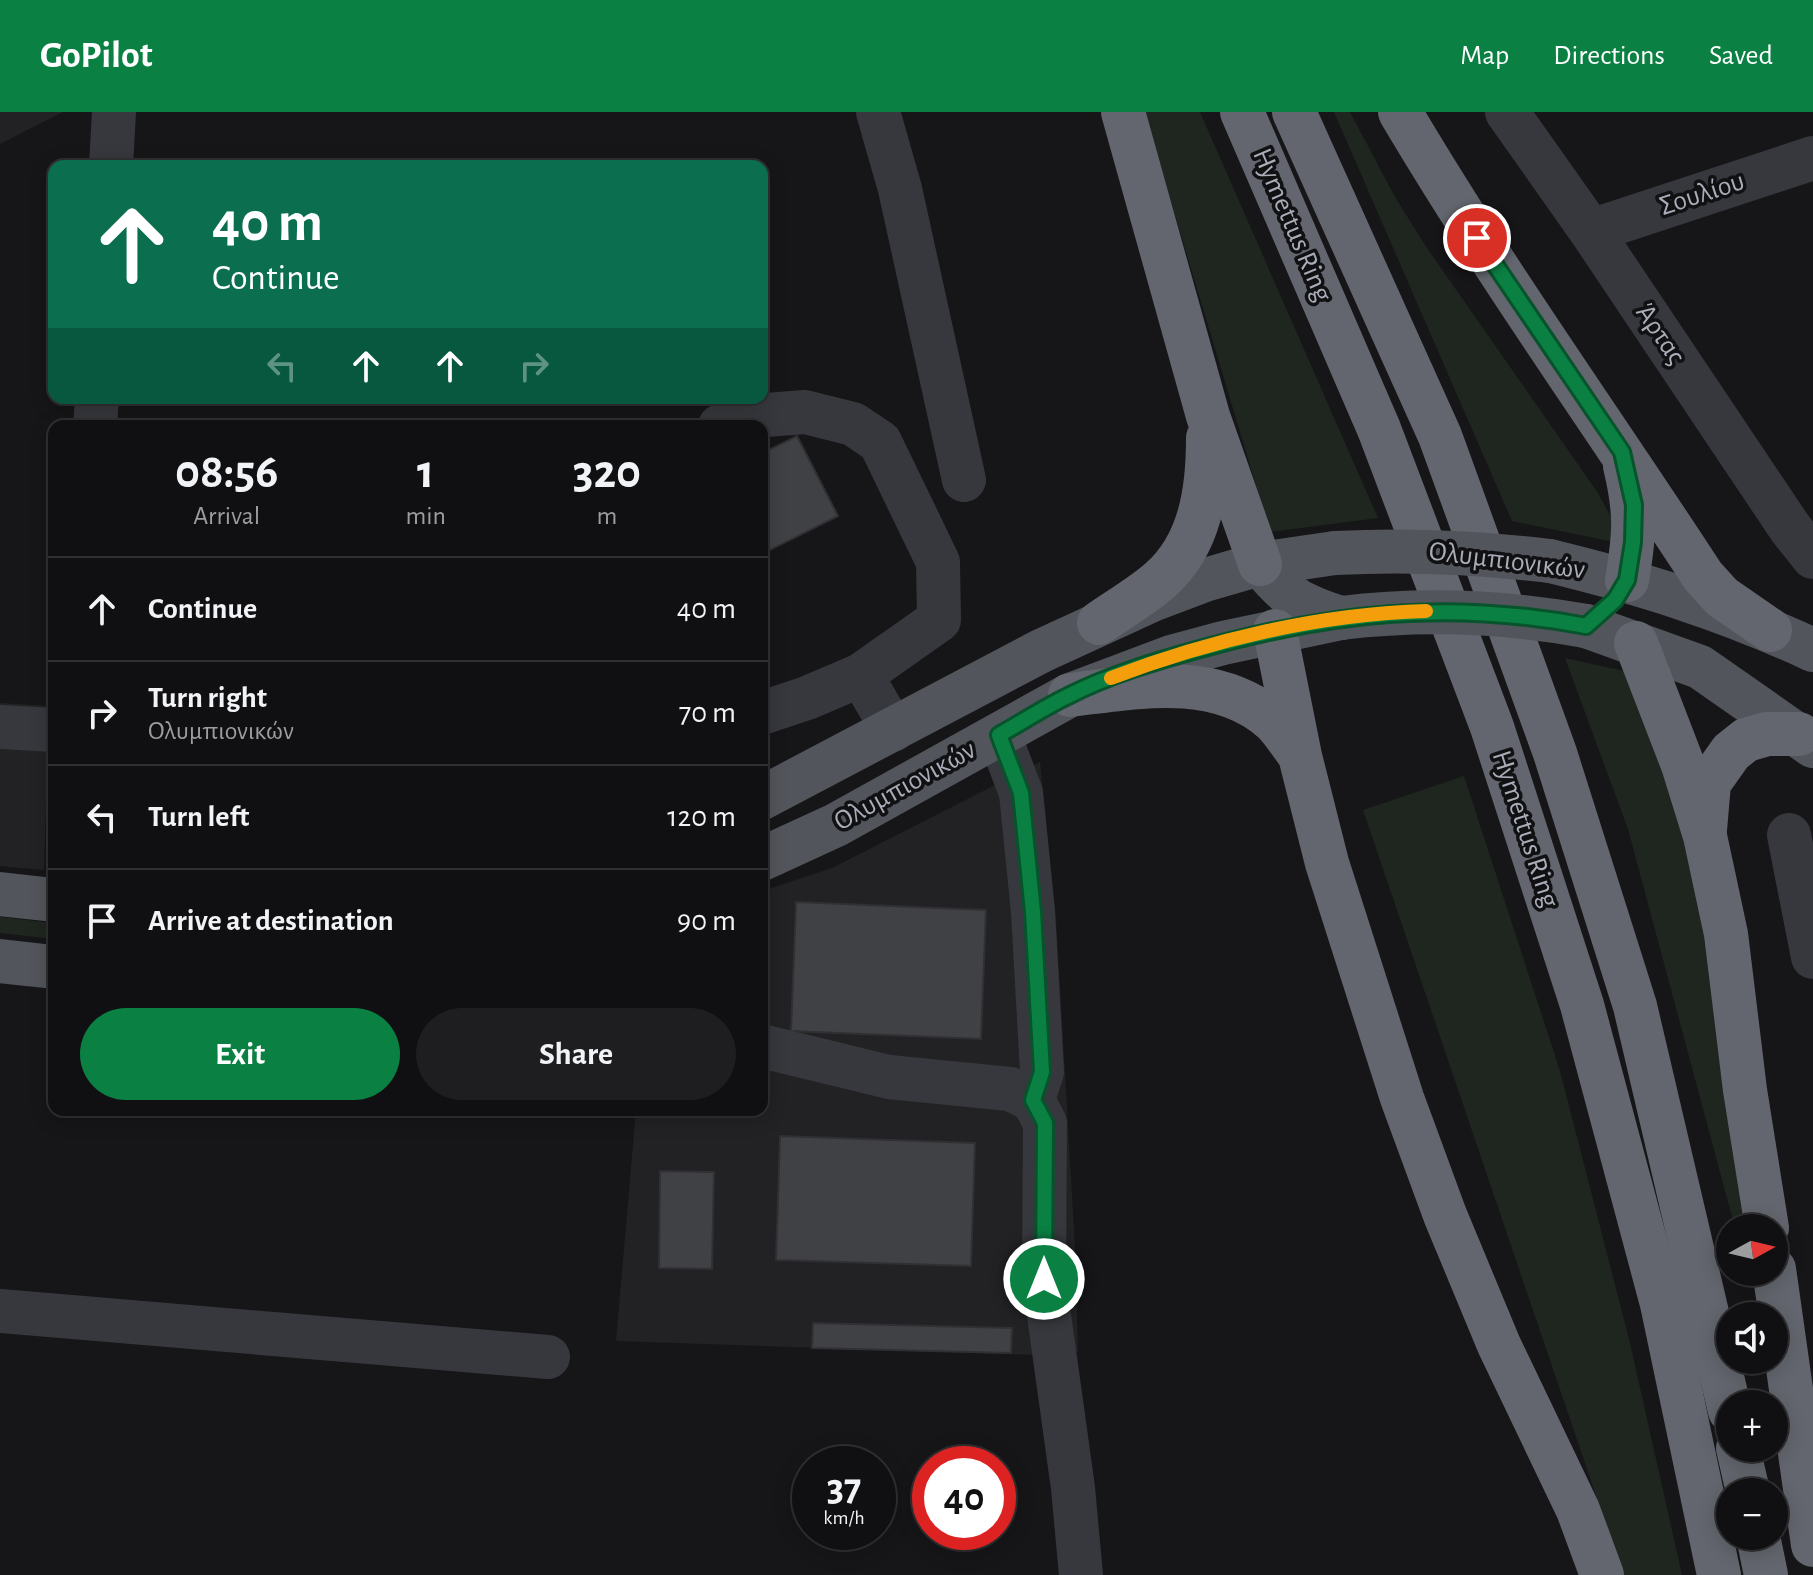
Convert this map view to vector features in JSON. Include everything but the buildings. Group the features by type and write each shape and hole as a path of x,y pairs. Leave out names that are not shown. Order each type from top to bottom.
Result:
{"highway":[{"path":"1123,112 1208,416 1273,596 1300,756 1327,863 1402,1098 1445,1215 1499,1345 1578,1510 1602,1575"},
{"name":"Hymettus Ring","path":"1242,112 1379,429 1501,756 1582,1005 1658,1289 1719,1575"},
{"name":"Hymettus Ring","path":"1294,112 1440,436 1555,753 1635,1006 1725,1390"},
{"path":"1400,112 1477,238 1703,576 1722,597 1770,630"},
{"path":"1099,623 1162,579 1190,542 1198,523 1208,474 1208,416"},
{"path":"1609,602 1633,542 1634,505 1622,452"},
{"path":"1636,643 1683,765 1705,836 1726,934 1745,1090 1765,1214"},
{"path":"1070,695 1155,685 1196,687 1230,695 1273,720 1300,756"},
{"path":"1705,836 1709,783 1731,752 1746,740 1767,734 1806,740"},
{"path":"1776,1286 1813,1545"},
{"path":"1761,1550 1766,1575"}],"main road":[{"name":"Ολυμπιονικών","path":"768,856 836,825 1070,695 1171,657 1273,596 1304,569 1335,553 1407,549 1478,552 1550,561 1590,578 1636,643 1700,667 1806,740"},
{"name":"Ολυμπιονικών","path":"768,795 1099,623 1205,580 1273,596 1341,618 1395,612 1504,613 1609,602 1702,603 1813,650"},
{"path":"0,894 48,899"},
{"path":"0,961 48,966"}],"street":[{"path":"111,160 114,112"},
{"path":"878,112 900,189 964,480"},
{"name":"Άρτας","path":"1507,112 1813,557"},
{"name":"Σουλίου","path":"1591,231 1813,158"},
{"path":"745,420 805,412 853,424 880,442 938,562 939,620 861,675 768,711"},
{"path":"861,675 893,730"},
{"path":"0,727 48,730"},
{"path":"999,735 1021,793 1033,912 1042,1072 1033,1100"},
{"path":"1789,835 1813,957"},
{"path":"768,1047 889,1077 1010,1089 1033,1100 1045,1123 1044,1279 1073,1488 1081,1575"},
{"path":"0,1311 548,1357"}],"shaded area":[{"path":"0,112 63,112 0,144"},
{"path":"1144,112 1200,112 1378,518 1270,532"},
{"path":"1334,112 1350,112 1395,197 1427,248 1598,493 1611,517 1614,542 1512,521"},
{"path":"1565,658 1624,671 1663,760 1694,877 1755,1214 1731,1214 1628,829"},
{"path":"0,703 48,706 44,870 0,866"},
{"path":"1040,762 1056,918 1078,1352 1035,1355 616,1341 635,1116 768,1116 768,889 832,868"},
{"path":"1464,776 1560,1071 1630,1343 1682,1575 1623,1575 1363,810"},
{"path":"0,917 48,922 48,938 0,933"}],"slow traffic":[{"path":"1111,678 1171,657 1275,631 1341,618 1426,611"}],"route":[{"path":"1044,1279 1045,1123 1033,1100 1042,1072 1033,912 1021,793 999,735 1070,695 1171,657 1223,643 1341,618 1422,611 1504,613 1586,626 1615,600 1627,580 1633,542 1634,505 1622,452 1477,238"}]}
